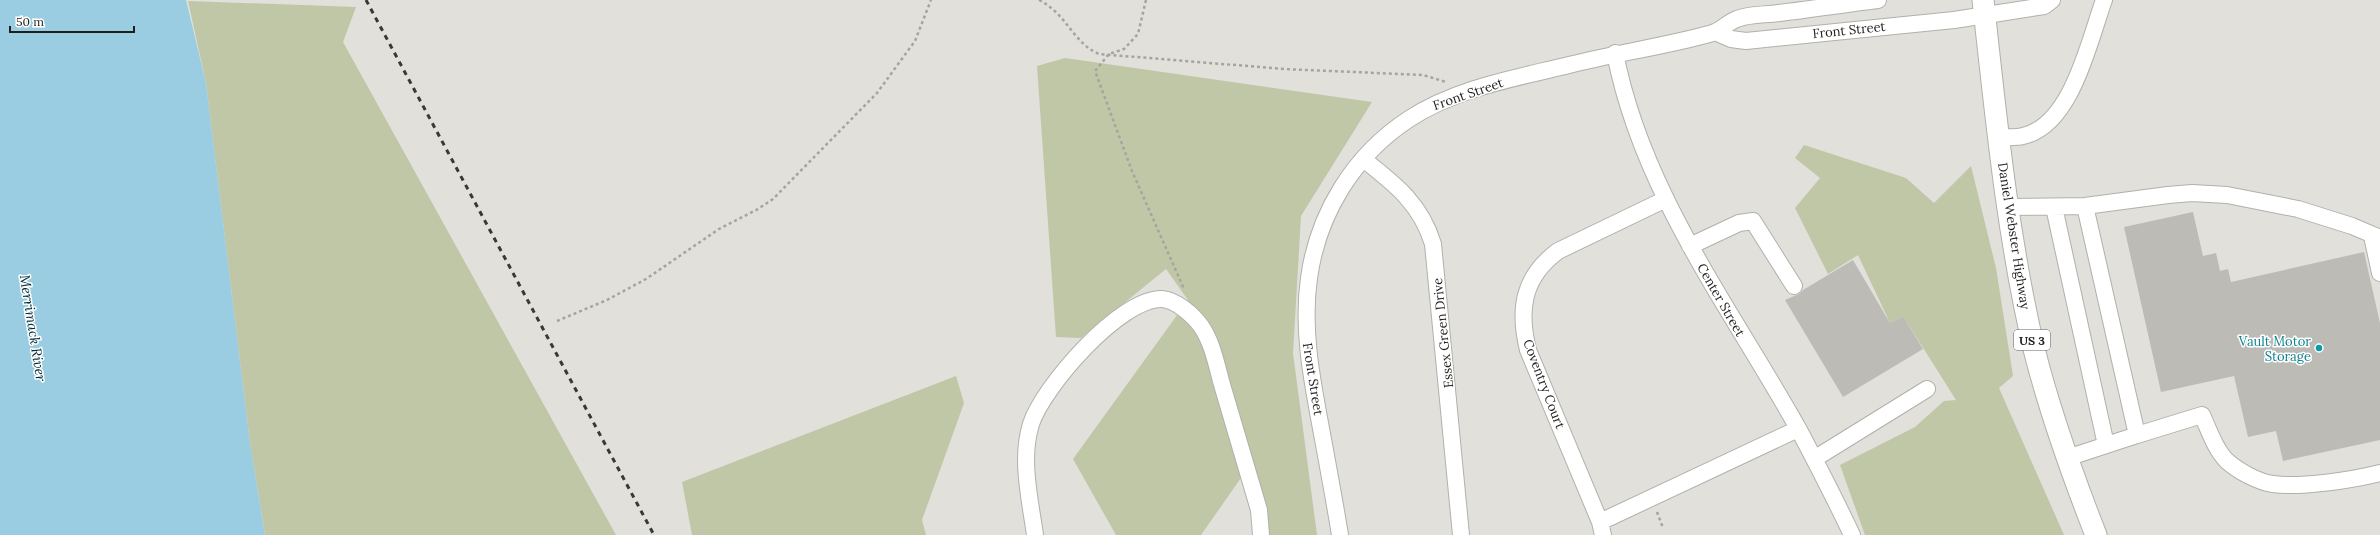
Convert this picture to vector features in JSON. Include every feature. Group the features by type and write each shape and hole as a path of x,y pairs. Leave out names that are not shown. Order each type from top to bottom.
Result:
{"main road":[{"name":"Daniel Webster Highway","path":"1984,7 1998,137 2008,207 2022,291 2034,349 2049,405 2096,535"}],"street":[{"name":"Front Street","path":"1340,535 1307,348 1306,313 1309,277 1316,245 1327,213 1341,186 1363,159 1387,134 1410,118 1439,102 1471,91 1615,53 1715,32 1737,19 1878,0"},
{"name":"Front Street","path":"1715,32 1731,38 1746,41 1954,20 1984,7 2044,6 2052,0"},
{"path":"1998,137 2023,136 2038,130 2063,105 2072,89 2104,0"},
{"name":"Center Street","path":"1615,53 1627,103 1666,198 1690,246 1798,429 1852,535"},
{"name":"Essex Green Drive","path":"1363,159 1383,175 1417,208 1427,225 1433,244 1461,535"},
{"path":"2008,207 2085,206 2168,195 2227,195 2298,209 2352,226 2376,237 2380,274"},
{"name":"Coventry Court","path":"1666,198 1558,251 1546,260 1536,272 1527,288 1524,303 1524,334 1530,355 1602,529 1798,429"},
{"path":"2085,206 2137,434"},
{"path":"2054,207 2069,284 2106,445"},
{"path":"1690,246 1739,223 1752,221 1794,286"},
{"path":"1035,535 1027,460 1031,424 1039,405 1049,388 1064,371 1125,312 1139,304 1161,299 1182,308 1201,326 1213,353 1259,510 1262,535"},
{"path":"1814,459 1927,389"},
{"path":"2067,458 2137,434 2202,415 2219,450 2227,461 2246,473 2272,484 2295,485 2380,473"}],"path":[{"path":"557,321 607,300 646,279 708,236 758,210 773,199 877,93 915,41 931,0"},
{"path":"1039,0 1051,6 1062,16 1086,49 1099,54 1284,69 1423,75 1471,91"},
{"path":"1146,0 1138,34 1124,49 1109,54 1095,72 1132,171 1185,291"},
{"path":"1657,511 1663,528"}],"green space":[{"path":"188,1 356,7 343,42 616,535 265,535 250,443 206,83"},
{"path":"1065,58 1372,102 1301,216 1293,353 1317,535 1270,535 1243,475 1201,535 1116,535 1073,459 1188,300 1166,269 1081,338 1056,337 1037,66"},
{"path":"1804,145 1906,178 1934,203 1971,166 1996,268 2013,376 1999,388 2064,535 1865,535 1840,465 1915,427 1944,401 1956,400 1903,316 1890,323 1858,255 1828,274 1795,208 1820,178 1795,158"},
{"path":"956,376 964,403 922,520 926,535 692,535 682,482"}],"water":[{"name":"Merrimack River","path":"0,0 186,0 206,83 250,443 265,535 0,535"}],"building":[{"name":"Vault Motor Storage","path":"2193,212 2203,256 2216,253 2220,271 2228,269 2231,282 2364,252 2380,323 2380,440 2283,461 2276,431 2248,437 2234,376 2161,392 2124,227"},
{"path":"1853,260 1890,323 1903,316 1923,349 1843,397 1785,300 1799,294 1803,290"}],"railway":[{"path":"366,0 654,535"}],"place":[{"name":"Vault Motor Storage","path":"2319,348"}]}
